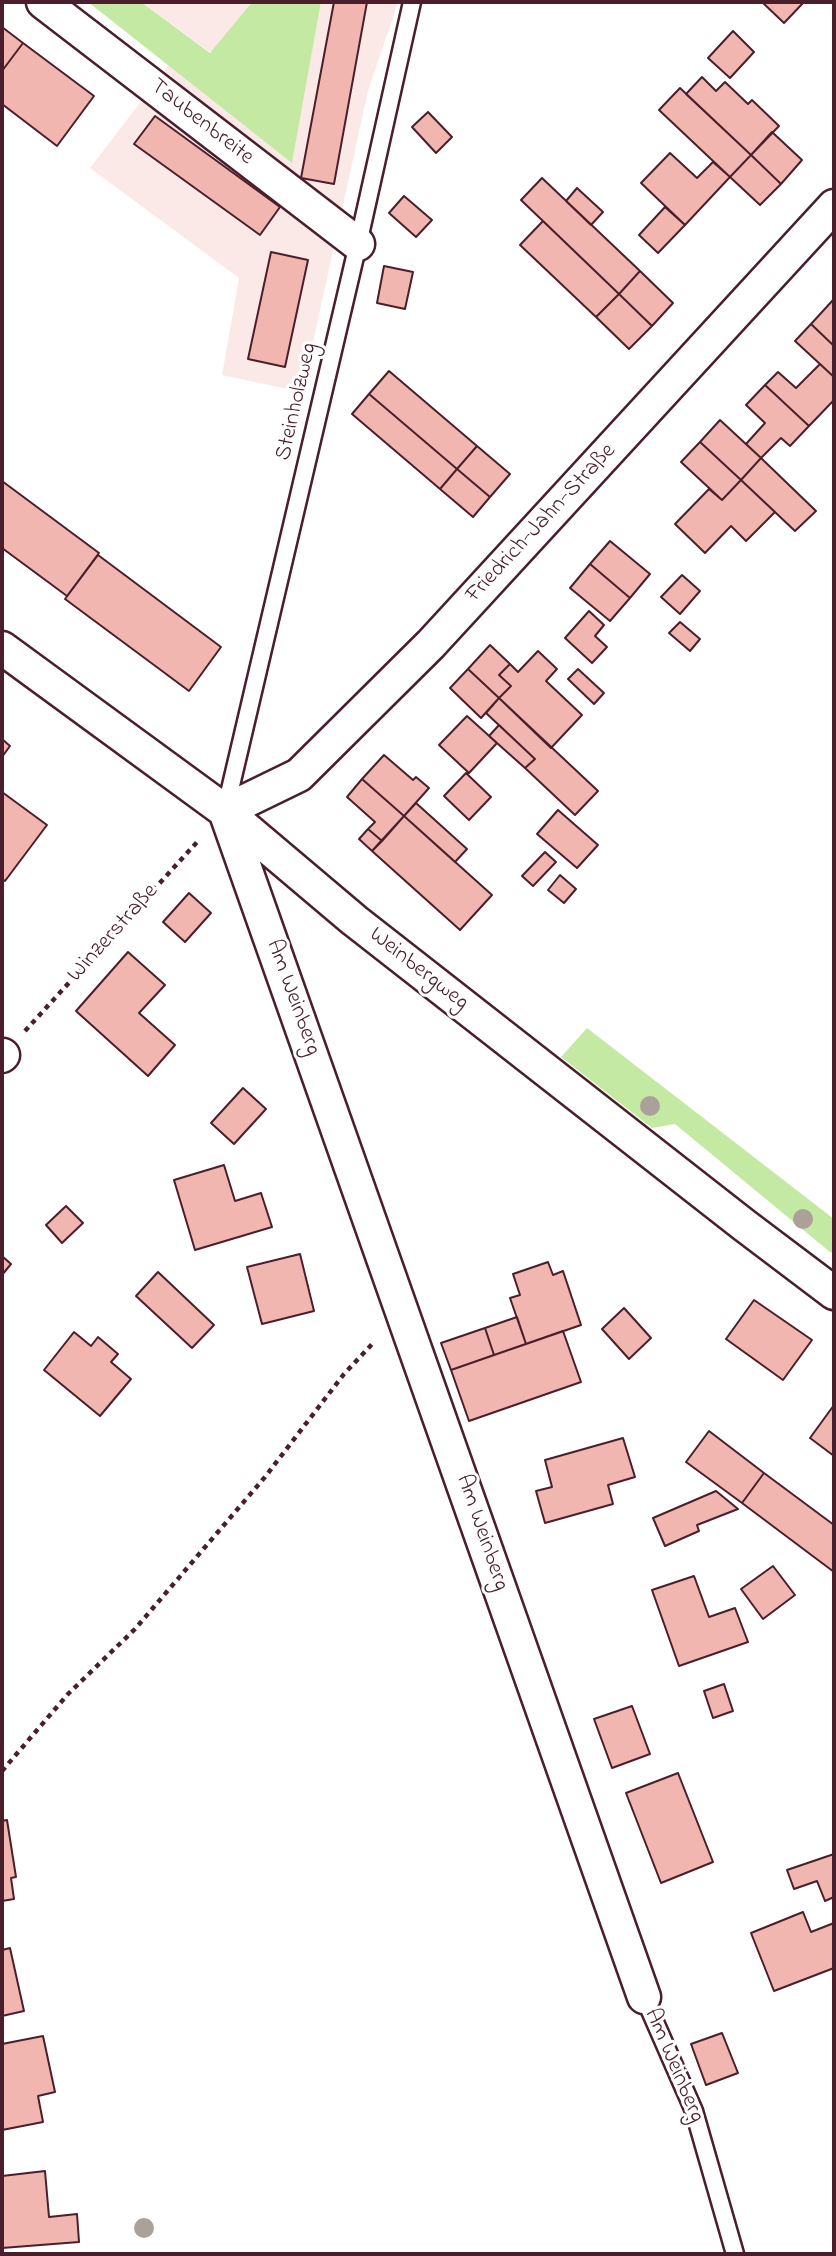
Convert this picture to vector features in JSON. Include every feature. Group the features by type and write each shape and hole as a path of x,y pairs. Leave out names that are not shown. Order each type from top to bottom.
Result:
{"street":[{"name":"Taubenbreite","path":"43,2 358,244"},
{"name":"Friedrich-Jahn-Straße","path":"225,811 299,775 431,644 834,206"},
{"name":"Weinbergweg","path":"2,648 225,811 354,920 834,1293"},
{"name":"Am Weinberg","path":"225,811 644,1997"}],"lane":[{"name":"Steinholzweg","path":"225,811 412,2"},
{"name":"Am Weinberg","path":"644,1997 694,2110 735,2254"}],"path":[{"name":"Winzerstraße","path":"2,1056 225,811"},
{"path":"2,1771 68,1694 135,1629 265,1477 344,1374 403,1311"}],"shaded area":[{"path":"141,2 252,2 211,53"},
{"path":"321,2 398,2 368,91 302,392 222,375 239,278 90,168 169,65 292,162"}],"green space":[{"path":"88,2 141,2 210,53 252,2 321,2 292,163"},
{"path":"587,1028 834,1219 834,1253 675,1124 652,1128 561,1057"}],"building":[{"path":"334,2 367,2 334,184 301,178"},
{"path":"762,2 804,2 784,23"},
{"path":"2,27 23,43 2,71"},
{"path":"733,31 754,52 730,78 708,58"},
{"path":"23,43 94,96 57,146 2,104 2,71"},
{"path":"702,77 716,91 725,82 748,104 752,100 779,126 751,155 686,94"},
{"path":"680,88 751,155 730,177 659,110"},
{"path":"428,112 452,137 436,153 412,127"},
{"path":"155,116 280,207 260,235 134,144"},
{"path":"772,132 802,160 781,184 751,155"},
{"path":"670,153 697,178 713,162 730,177 685,225 641,183"},
{"path":"751,155 781,184 760,205 730,177"},
{"path":"542,178 640,271 619,294 521,200"},
{"path":"577,188 603,212 591,225 566,201"},
{"path":"404,196 432,220 416,237 389,213"},
{"path":"665,207 685,225 658,253 639,235"},
{"path":"543,221 619,294 596,317 520,245"},
{"path":"271,252 308,260 285,367 248,359"},
{"path":"384,266 413,272 405,309 377,303"},
{"path":"640,271 673,303 652,326 619,294"},
{"path":"619,294 652,326 629,349 596,317"},
{"path":"834,301 834,346 811,324"},
{"path":"811,324 834,346 834,377 795,341"},
{"path":"820,364 834,377 834,400 809,426 765,385 778,372 796,388"},
{"path":"389,371 477,446 457,469 369,394"},
{"path":"765,385 809,426 790,446 781,438 761,458 746,444 765,423 746,405"},
{"path":"369,394 457,469 440,489 352,414"},
{"path":"720,420 761,458 741,480 700,442"},
{"path":"700,442 741,480 722,500 681,462"},
{"path":"477,446 510,474 490,497 457,469"},
{"path":"761,458 816,511 795,531 741,480"},
{"path":"457,469 490,497 473,517 440,489"},
{"path":"741,480 775,512 746,541 731,526 705,553 675,524 709,489 722,500"},
{"path":"2,481 99,553 67,596 2,548"},
{"path":"610,541 650,574 630,598 590,564"},
{"path":"98,555 221,647 189,691 65,599"},
{"path":"590,564 630,598 610,621 570,588"},
{"path":"682,575 700,591 680,614 661,597"},
{"path":"589,611 604,625 595,636 607,647 592,663 565,638"},
{"path":"680,622 700,639 690,651 669,633"},
{"path":"490,645 510,664 499,675 511,686 499,698 468,669"},
{"path":"538,651 557,669 546,681 582,715 551,748 499,698 511,686 499,675 510,664 518,672"},
{"path":"468,669 499,698 481,718 450,688"},
{"path":"578,669 604,693 594,704 568,679"},
{"path":"499,698 598,791 575,815 525,768 535,759 486,713"},
{"path":"467,716 497,743 469,773 439,745"},
{"path":"499,725 535,759 525,768 489,736"},
{"path":"2,739 10,746 2,757"},
{"path":"384,755 413,780 416,777 429,788 404,816 362,779"},
{"path":"466,773 491,797 469,820 444,796"},
{"path":"362,779 404,816 382,841 368,829 375,822 347,797"},
{"path":"2,792 47,825 5,881 2,879"},
{"path":"416,803 467,849 455,862 404,816"},
{"path":"558,810 598,845 577,868 537,834"},
{"path":"404,816 492,895 460,930 372,851"},
{"path":"368,829 382,841 372,851 359,839"},
{"path":"545,852 556,862 533,886 522,876"},
{"path":"560,875 576,889 564,903 548,890"},
{"path":"189,893 211,913 185,942 163,922"},
{"path":"128,952 165,985 139,1013 175,1045 148,1076 76,1011"},
{"path":"243,1088 266,1109 234,1144 211,1123"},
{"path":"224,1165 235,1201 261,1193 272,1227 195,1250 174,1180"},
{"path":"66,1206 83,1223 62,1243 46,1225"},
{"path":"300,1254 314,1311 262,1324 247,1267"},
{"path":"2,1256 11,1264 2,1275"},
{"path":"548,1262 553,1275 563,1271 581,1325 526,1344 510,1298 520,1295 513,1274"},
{"path":"158,1272 214,1325 192,1348 136,1296"},
{"path":"754,1300 812,1340 783,1380 726,1339"},
{"path":"624,1308 651,1338 629,1359 602,1329"},
{"path":"517,1317 526,1344 494,1355 485,1328"},
{"path":"485,1328 494,1355 451,1370 441,1343"},
{"path":"563,1331 581,1382 469,1421 451,1370"},
{"path":"74,1332 91,1346 98,1337 118,1354 111,1362 131,1379 100,1416 44,1370"},
{"path":"834,1405 834,1456 810,1438"},
{"path":"709,1431 764,1473 742,1503 686,1462"},
{"path":"623,1438 635,1477 608,1485 613,1504 545,1523 536,1491 552,1487 545,1460"},
{"path":"764,1473 834,1525 834,1572 742,1503"},
{"path":"716,1491 738,1509 697,1525 699,1531 665,1546 653,1518"},
{"path":"773,1566 795,1595 763,1619 741,1589"},
{"path":"694,1576 709,1617 735,1608 748,1642 679,1666 652,1590"},
{"path":"724,1684 733,1711 713,1718 704,1691"},
{"path":"632,1706 650,1754 612,1768 594,1719"},
{"path":"678,1773 713,1862 661,1883 626,1793"},
{"path":"7,1820 16,1877 11,1878 14,1899 2,1901 2,1821"},
{"path":"834,1854 834,1897 825,1901 817,1881 794,1889 787,1870"},
{"path":"803,1912 811,1932 834,1923 834,1968 774,1991 751,1933"},
{"path":"10,1948 24,2011 2,2016 2,1950"},
{"path":"722,2033 738,2073 706,2085 691,2044"},
{"path":"43,2036 55,2092 38,2096 43,2122 2,2130 2,2044"},
{"path":"45,2171 49,2217 77,2214 79,2242 2,2248 2,2176"}]}
